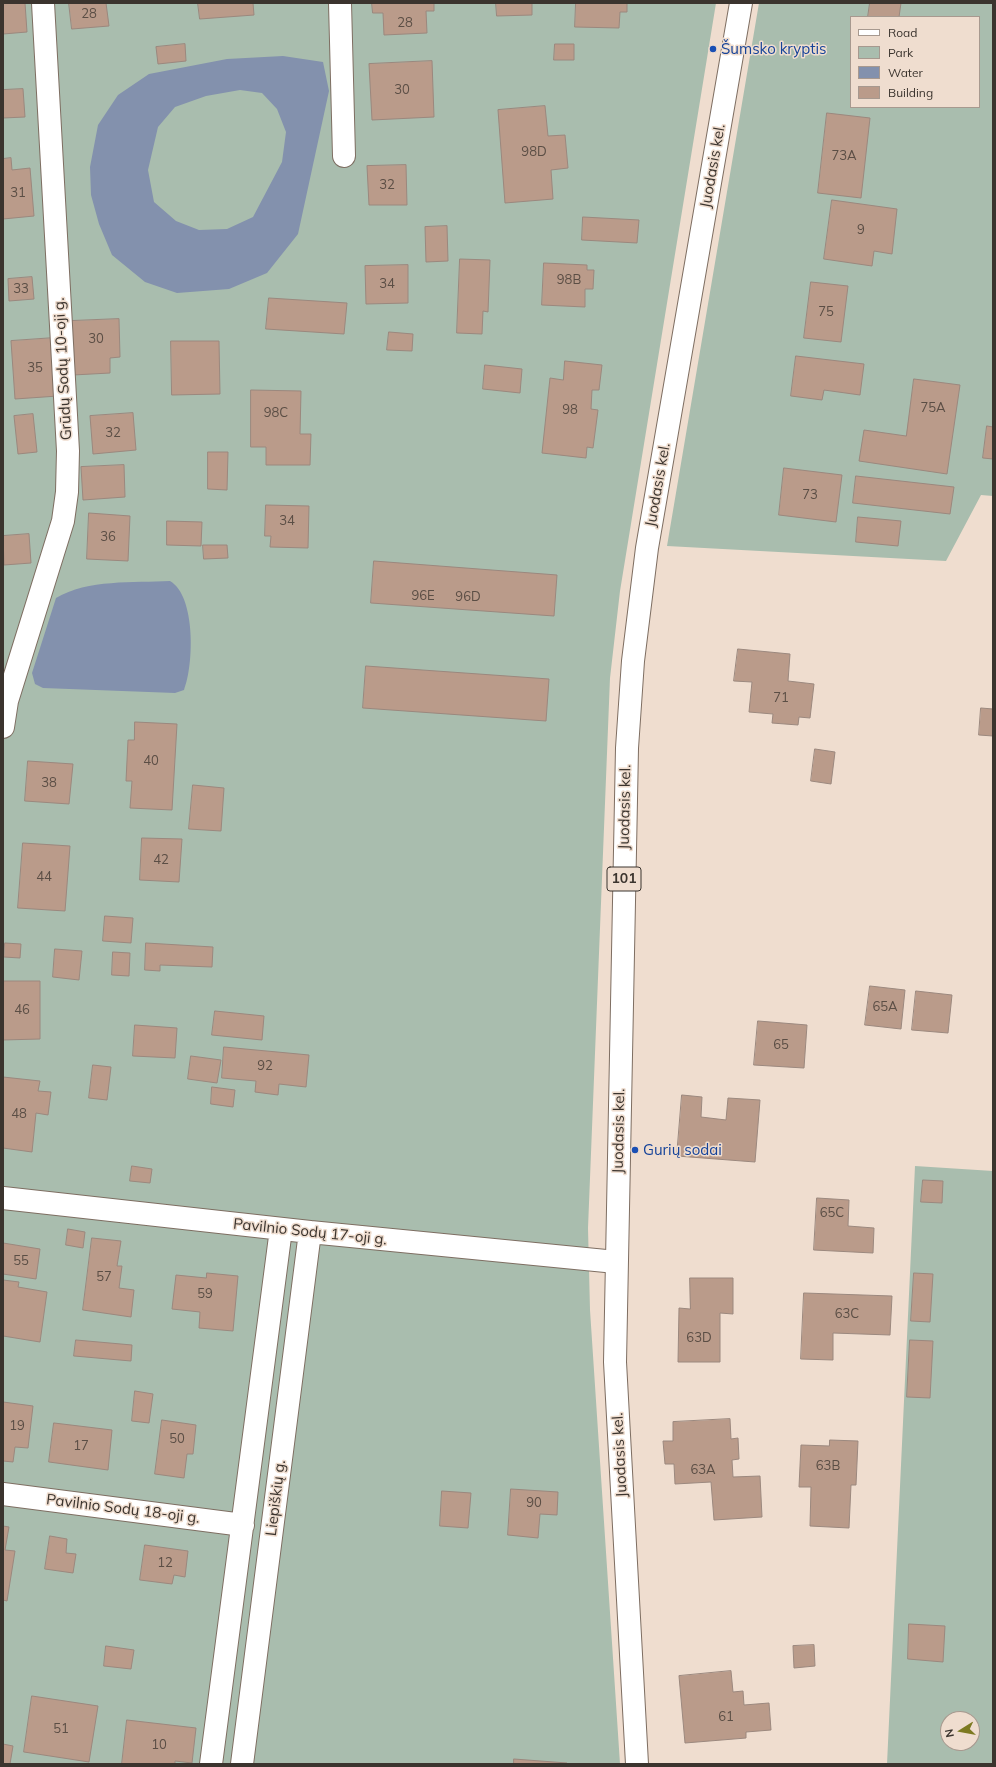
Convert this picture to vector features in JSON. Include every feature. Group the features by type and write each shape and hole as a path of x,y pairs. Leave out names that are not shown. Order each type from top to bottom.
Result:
{"street":[{"name":"Grūdų Sodų 10-oji g.","path":"3,727 7,701 63,521 67,492 68,451 43,3"},
{"path":"340,3 344,156"},
{"name":"Juodasis kel.","path":"637,1764 616,1388 616,1262 627,748 633,660 647,548 741,3"},
{"name":"Pavilnio Sodų 17-oji g.","path":"3,1198 281,1229 616,1262"},
{"path":"211,1764 281,1229"},
{"name":"Liepiškių g.","path":"242,1764 310,1232"},
{"name":"Pavilnio Sodų 18-oji g.","path":"3,1494 243,1525"}],"green space":[{"path":"3,3 716,3 620,591 610,678 588,1228 590,1310 620,1764 3,1764"},
{"path":"759,3 993,3 993,496 981,495 946,561 667,546"},
{"path":"915,1166 993,1171 993,1764 887,1764"}],"water":[{"path":"283,56 323,62 329,91 298,234 267,273 229,289 177,293 145,282 112,255 99,224 91,195 90,167 98,125 118,95 149,74 227,59","holes":["240,90 262,93 277,109 286,132 282,162 253,217 227,229 199,230 176,221 154,202 148,170 158,127 175,107 206,96"]},
{"path":"170,581 178,589 185,601 188,615 191,648 190,665 184,690 175,693 43,688 35,684 32,673 56,598 69,592 96,585 126,582"}],"building":[{"path":"3,3 25,3 27,32 3,34"},
{"path":"69,3 106,3 109,26 72,29"},
{"path":"198,3 253,3 254,15 200,19"},
{"path":"372,3 434,3 434,11 426,11 427,33 384,35 383,13 373,13"},
{"path":"496,3 532,3 532,15 497,16"},
{"path":"576,3 627,3 627,12 620,12 619,28 575,27"},
{"path":"870,3 901,3 899,16 868,16"},
{"path":"185,44 186,61 158,64 156,47"},
{"path":"555,44 574,44 574,60 554,60"},
{"path":"432,61 434,117 372,120 369,64"},
{"path":"23,89 25,117 3,118 3,90"},
{"path":"545,106 548,136 565,135 568,168 551,170 553,199 505,203 498,110"},
{"path":"827,113 870,118 861,198 818,193"},
{"path":"11,158 12,170 30,168 34,216 3,219 3,159"},
{"path":"406,165 407,205 369,205 367,166"},
{"path":"832,200 897,209 892,254 874,251 872,266 824,259"},
{"path":"583,217 639,220 637,243 582,240"},
{"path":"447,226 448,261 426,262 425,227"},
{"path":"460,259 490,260 488,312 483,311 482,334 457,333"},
{"path":"544,263 587,265 587,270 594,270 593,289 585,289 585,307 542,305"},
{"path":"408,265 408,303 366,304 365,266"},
{"path":"32,277 34,299 9,301 8,279"},
{"path":"811,282 848,286 841,342 804,338"},
{"path":"269,298 347,303 344,334 266,329"},
{"path":"119,319 120,357 110,358 110,373 73,375 71,321"},
{"path":"389,332 413,334 412,351 387,350"},
{"path":"54,338 58,396 15,399 11,341"},
{"path":"171,341 219,341 220,394 172,395"},
{"path":"796,356 864,364 860,395 824,390 822,400 791,396"},
{"path":"565,361 602,365 599,390 592,390 591,409 598,410 593,448 587,447 586,458 542,453 550,378 563,380"},
{"path":"485,365 522,369 520,393 483,389"},
{"path":"914,379 960,385 947,474 859,461 864,430 906,436"},
{"path":"251,390 301,391 300,434 311,434 310,465 266,465 266,447 251,447"},
{"path":"133,413 136,450 93,454 90,416"},
{"path":"33,414 37,452 18,454 14,416"},
{"path":"987,426 993,427 993,459 983,458"},
{"path":"208,452 228,452 227,490 208,489"},
{"path":"124,465 125,497 83,500 81,467"},
{"path":"784,468 842,475 836,522 779,515"},
{"path":"856,476 954,487 950,514 853,503"},
{"path":"266,505 309,506 308,548 270,547 271,536 265,536"},
{"path":"89,513 130,516 128,561 87,559"},
{"path":"858,517 901,521 898,546 856,542"},
{"path":"167,521 202,522 201,546 167,545"},
{"path":"29,534 31,563 4,565 3,536"},
{"path":"203,545 227,545 228,558 204,559"},
{"path":"374,561 557,575 554,616 371,603"},
{"path":"738,649 790,654 788,681 814,684 810,718 799,717 798,725 772,723 773,714 749,712 752,682 734,681"},
{"path":"366,666 549,679 546,721 363,708"},
{"path":"981,708 993,709 993,736 979,735"},
{"path":"135,722 177,724 172,810 130,808 132,781 126,781 128,740 134,740"},
{"path":"815,749 835,752 831,784 811,781"},
{"path":"28,761 73,764 69,804 25,801"},
{"path":"193,785 224,788 221,831 189,829"},
{"path":"142,838 182,839 179,882 140,880"},
{"path":"23,843 70,846 65,911 18,908"},
{"path":"105,916 133,918 131,943 103,941"},
{"path":"5,943 21,944 20,958 4,957"},
{"path":"146,943 213,947 212,967 160,965 160,971 145,970"},
{"path":"55,949 82,951 79,980 53,977"},
{"path":"113,952 130,953 129,976 112,975"},
{"path":"4,981 40,981 40,1039 3,1040"},
{"path":"870,986 905,990 901,1029 865,1025"},
{"path":"916,991 952,995 948,1033 912,1030"},
{"path":"215,1011 264,1016 262,1040 212,1035"},
{"path":"758,1021 807,1025 804,1068 754,1065"},
{"path":"135,1025 177,1028 175,1058 133,1056"},
{"path":"224,1047 309,1055 306,1087 279,1084 278,1095 255,1092 256,1081 222,1078"},
{"path":"191,1056 221,1060 217,1083 188,1079"},
{"path":"93,1065 111,1067 107,1100 89,1098"},
{"path":"3,1077 40,1081 38,1091 51,1092 48,1115 36,1113 32,1152 3,1148"},
{"path":"212,1087 235,1090 233,1107 211,1104"},
{"path":"682,1095 702,1097 701,1117 726,1120 728,1098 760,1100 755,1162 677,1156"},
{"path":"132,1166 152,1169 150,1183 130,1181"},
{"path":"923,1180 943,1181 942,1203 921,1202"},
{"path":"817,1198 849,1200 848,1226 874,1228 873,1253 814,1250"},
{"path":"68,1229 85,1232 83,1248 66,1245"},
{"path":"92,1238 121,1241 117,1266 122,1266 119,1288 134,1290 131,1317 83,1310"},
{"path":"3,1243 40,1249 36,1279 3,1274"},
{"path":"207,1273 238,1276 233,1331 199,1328 200,1312 172,1309 176,1275 206,1278"},
{"path":"914,1273 933,1274 930,1322 911,1321"},
{"path":"690,1278 733,1278 733,1314 720,1313 720,1362 678,1362 679,1308 690,1309"},
{"path":"3,1280 19,1282 18,1287 47,1292 40,1342 3,1336"},
{"path":"804,1293 892,1296 890,1335 833,1333 833,1360 801,1359"},
{"path":"76,1340 132,1345 131,1361 74,1356"},
{"path":"910,1340 933,1341 930,1398 907,1397"},
{"path":"135,1391 153,1394 149,1423 132,1421"},
{"path":"3,1402 33,1406 28,1448 15,1447 13,1462 3,1461"},
{"path":"730,1419 731,1439 738,1438 739,1459 732,1460 733,1477 760,1476 762,1517 714,1520 711,1482 675,1484 674,1464 665,1464 663,1441 673,1441 673,1422"},
{"path":"162,1420 196,1425 193,1454 187,1454 184,1478 155,1474"},
{"path":"54,1423 112,1430 108,1470 49,1462"},
{"path":"830,1440 858,1441 856,1485 851,1485 849,1528 810,1526 811,1487 799,1487 801,1445 829,1446"},
{"path":"511,1489 558,1492 557,1515 540,1514 538,1538 508,1535"},
{"path":"442,1491 471,1493 468,1528 440,1526"},
{"path":"3,1526 9,1527 5,1550 15,1551 7,1601 3,1600"},
{"path":"50,1536 67,1539 66,1553 76,1554 73,1573 45,1569"},
{"path":"145,1545 188,1551 185,1577 174,1575 172,1584 140,1580"},
{"path":"909,1624 945,1626 943,1662 908,1659"},
{"path":"814,1645 815,1666 794,1668 793,1646"},
{"path":"106,1646 134,1650 131,1669 104,1666"},
{"path":"731,1671 733,1692 743,1691 744,1705 769,1703 771,1730 746,1732 746,1738 685,1743 679,1676"},
{"path":"32,1696 98,1706 89,1762 24,1752"},
{"path":"127,1720 196,1728 192,1763 175,1761 175,1764 122,1764"},
{"path":"3,1744 13,1746 10,1764 3,1764"},
{"path":"514,1759 567,1763 567,1764 514,1764"}],"place":[{"name":"Šumsko kryptis","path":"713,49"},
{"name":"Gurių sodai","path":"635,1150"}]}
